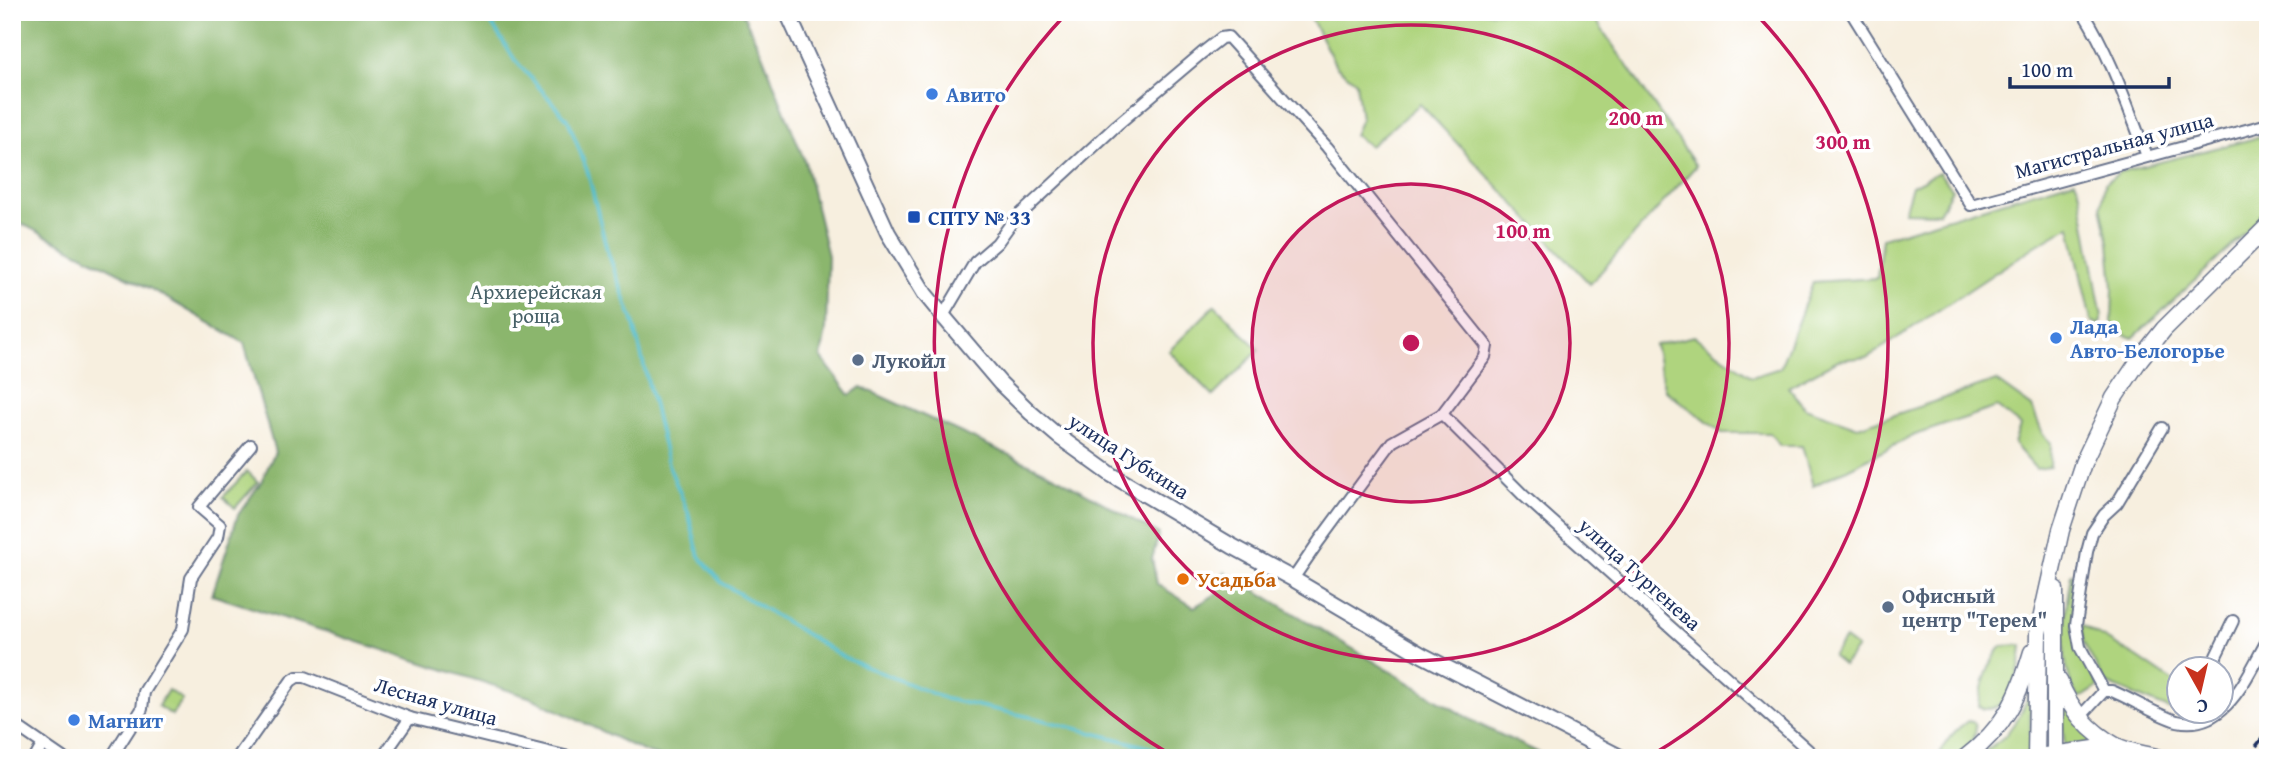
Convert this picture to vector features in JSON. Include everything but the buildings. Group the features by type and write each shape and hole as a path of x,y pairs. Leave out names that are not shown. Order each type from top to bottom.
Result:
{"main road":[{"name":"улица Губкина","path":"787,12 888,233 925,294 1000,383 1058,436 1112,475 1422,655 1622,758"},
{"path":"1965,758 1979,747 2011,710 2021,688 2038,633 2061,530 2075,485 2113,398 2164,329 2268,226"},
{"path":"2055,756 2056,562"},
{"path":"2038,633 2036,758 2116,746"},
{"path":"2055,672 2068,704 2080,718 2116,746 2158,758"}],"street":[{"name":"Магистральная улица","path":"1852,12 1971,205 2268,124"},
{"path":"2082,12 2092,26 2112,69 2147,156"},
{"path":"943,316 975,262 997,243 1012,222 1116,125 1221,38 1228,37 1326,147 1487,346 1485,357 1443,414 1392,442 1293,579"},
{"name":"улица Тургенева","path":"1443,414 1524,496 1817,758"},
{"path":"2104,691 2080,647 2076,625 2087,552 2092,533 2104,515 2117,503 2162,428"},
{"path":"111,758 142,709 144,692 183,629 191,578 218,537 220,525 199,507 251,445"},
{"path":"2217,654 2233,621"},
{"path":"2234,696 2268,639"},
{"name":"Лесная улица","path":"237,758 291,681 297,677 306,677 410,718 573,758"},
{"path":"2080,718 2104,691 2112,691 2164,715"},
{"path":"382,758 410,718"},
{"path":"12,723 63,758"},
{"path":"35,758 43,744"}],"green space":[{"name":"Архиерейская роща","path":"12,12 742,12 762,54 805,162 828,256 826,330 821,357 850,395 861,387 1053,475 1159,534 1152,559 1157,584 1194,607 1216,594 1225,572 1480,725 1550,758 665,758 645,752 532,698 212,595 238,515 261,482 275,452 244,343 149,288 12,219"},
{"path":"1308,12 1590,12 1696,166 1590,284 1420,104 1370,146 1354,135 1361,119 1356,82 1336,66"},
{"path":"2268,135 2268,209 2133,338 2119,333 2112,322 2113,287 2109,243 2101,206 2105,183 2120,172"},
{"path":"1939,172 1952,189 1939,213 1904,212 1912,186"},
{"path":"2075,180 2079,189 2102,317 2100,325 2091,321 2070,226 1868,357 1838,360 1788,387 1805,408 1858,427 1996,381 2032,407 2043,435 2051,443 2050,467 2036,469 2014,444 2020,425 1997,407 1915,435 1813,486 1802,446 1780,446 1770,433 1722,433 1665,390 1655,345 1694,336 1752,377 1780,368 1813,282 1877,278 1882,238"},
{"path":"1215,305 1259,350 1213,396 1169,351"},
{"path":"247,471 258,482 235,508 223,497"},
{"path":"2071,574 2080,577 2073,626 2098,687 2078,697 2067,668 2064,637"},
{"path":"2081,625 2164,675 2164,707 2105,683 2083,642"},
{"path":"1845,639 1857,648 1843,665 1832,656"},
{"path":"2022,645 2020,665 2009,695 1994,708 1984,709 1979,706 1986,674 2002,646"},
{"path":"168,690 182,699 172,715 158,706"},
{"path":"2030,693 2031,754 2020,758 1976,758 2005,736 2020,715"},
{"path":"2059,695 2104,741 2065,748"},
{"path":"1969,721 1975,723 1976,729 1971,743 1955,758 1939,758 1951,736"}],"waterway":[{"path":"484,12 515,60 568,120 588,173 607,250 633,321 668,464 688,512 699,556 722,583 845,658 946,699 1035,718 1191,758"}],"railway":[{"path":"2247,758 2268,731"}],"place":[{"name":"Авито","path":"932,94"},
{"name":"СПТУ № 33","path":"914,217"},
{"name":"Лада Авто-Белогорье","path":"2056,338"},
{"name":"Лукойл","path":"858,360"},
{"name":"Усадьба","path":"1183,579"},
{"name":"Офисный центр \"Терем\"","path":"1888,607"},
{"name":"Магнит","path":"74,720"}]}
